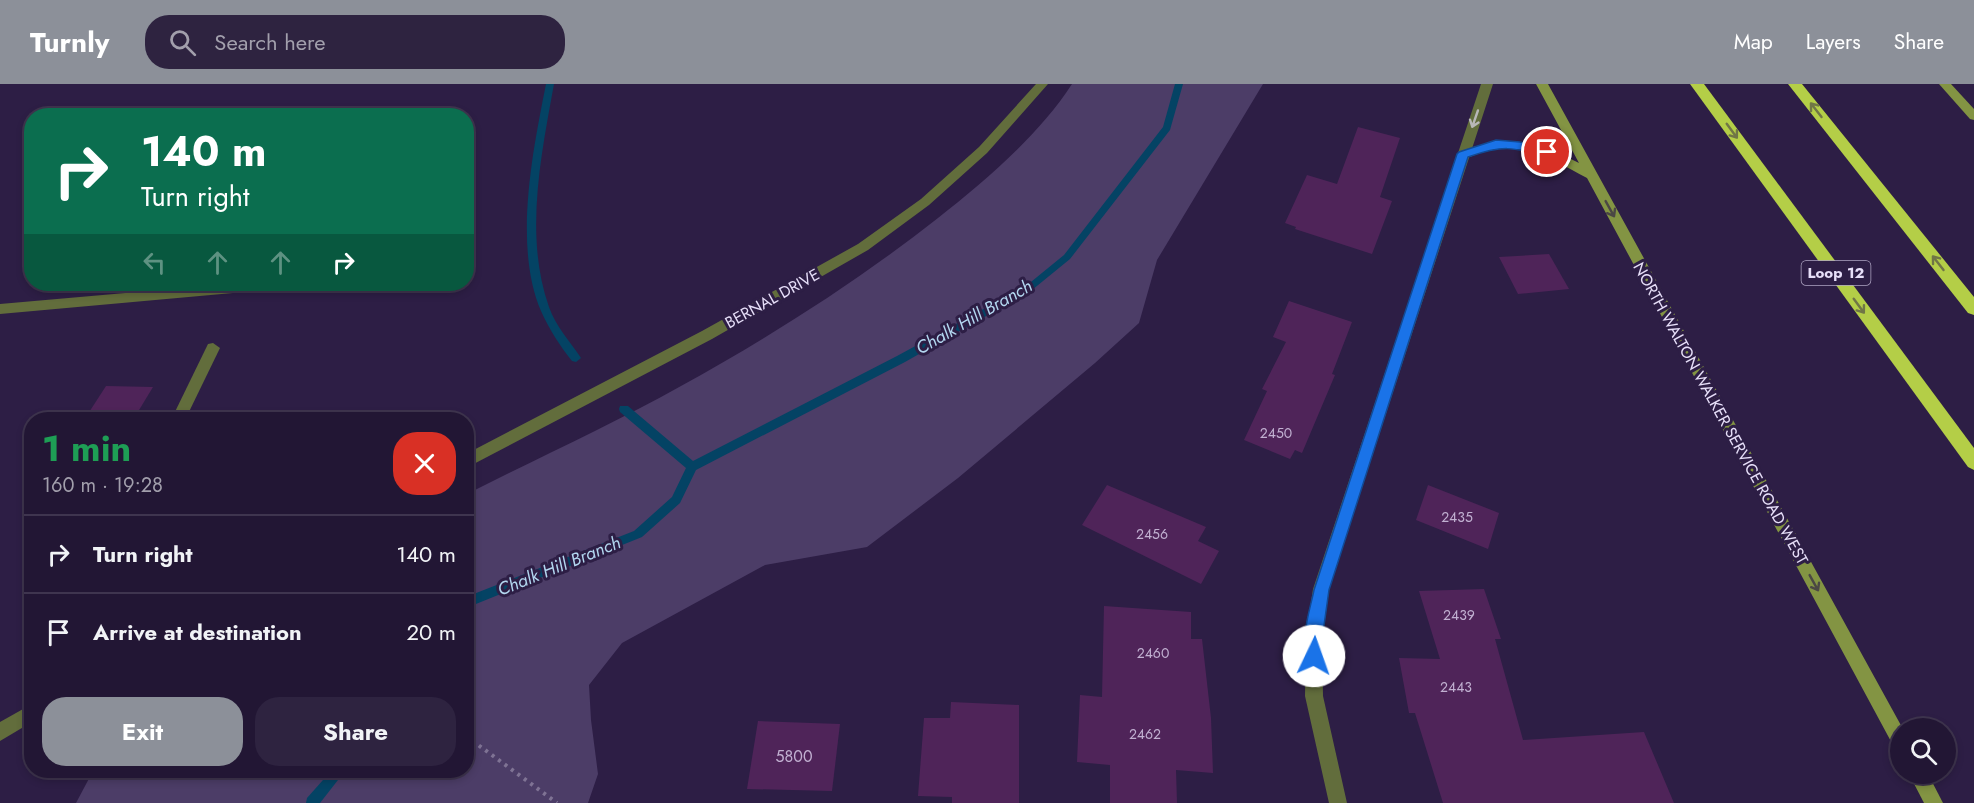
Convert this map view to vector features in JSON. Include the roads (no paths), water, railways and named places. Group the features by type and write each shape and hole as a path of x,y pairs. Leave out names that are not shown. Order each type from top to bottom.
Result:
{"highway":[{"name":"Loop 12","path":"1697,84 1974,462"},
{"path":"1795,84 1974,309"}],"main road":[{"name":"NORTH WALTON WALKER SERVICE ROAD WEST","path":"1542,84 1890,723"},
{"path":"1946,84 1974,116"},
{"path":"1463,154 1496,144 1520,145 1547,152 1591,175"},
{"path":"1924,784 1934,803"}],"street":[{"name":"BERNAL DRIVE","path":"474,458 707,334 863,247 934,195 983,150 1042,84"},
{"path":"1338,803 1314,696 1314,636 1321,590 1487,84"},
{"path":"0,309 200,291"},
{"path":"182,412 213,348"},
{"path":"0,732 24,717"}],"waterway":[{"name":"Chalk Hill Branch","path":"550,84 535,179 532,247 536,279 545,309 559,336 576,358"},
{"name":"Chalk Hill Branch","path":"692,467 901,359 1029,288 1067,257 1167,128 1179,84"},
{"name":"Chalk Hill Branch","path":"624,409 692,467"},
{"name":"Chalk Hill Branch","path":"474,600 638,534 676,500 692,467"},
{"name":"Chalk Hill Branch","path":"312,803 333,778"}]}
